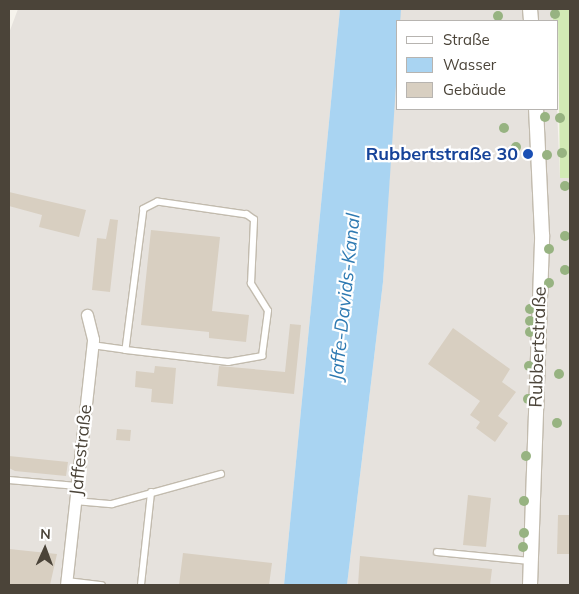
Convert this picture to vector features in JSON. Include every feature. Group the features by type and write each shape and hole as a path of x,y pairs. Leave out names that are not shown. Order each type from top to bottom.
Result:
{"street":[{"name":"Rubbertstraße","path":"530,585 542,235 536,110"},
{"name":"Jaffestraße","path":"67,583 92,344 87,315"}],"lane":[{"path":"92,344 126,350 228,362 262,356 268,311 251,284 254,220 247,215 158,202 144,210 126,350"},
{"path":"75,501 112,504 221,474"},
{"path":"9,480 77,486"},
{"path":"141,585 151,493"},
{"path":"438,552 530,561"},
{"path":"67,583 102,585"}],"shaded area":[{"path":"18,9 340,9 284,585 9,585 9,33"},
{"path":"401,9 552,9 553,20 399,20"},
{"path":"396,70 396,110 557,110 560,178 570,178 570,585 347,585 383,282"}],"green space":[{"path":"552,9 570,9 570,178 560,178 559,20 553,20"}],"water":[{"name":"Jaffe-Davids-Kanal","path":"340,9 401,9 400,20 396,20 396,85 383,282 347,585 284,585"}],"building":[{"path":"9,192 86,210 79,237 39,227 42,215 9,206"},
{"path":"110,219 118,220 110,292 92,290 97,238 106,239"},
{"path":"151,230 220,237 212,311 249,315 246,342 209,338 209,332 141,325"},
{"path":"290,324 301,325 294,394 217,386 219,366 285,372"},
{"path":"453,328 510,369 502,382 516,392 498,416 508,423 495,442 476,428 480,422 470,415 480,401 428,364"},
{"path":"155,366 176,368 173,404 151,402 152,389 135,387 136,371 154,373"},
{"path":"117,429 131,430 130,441 116,440"},
{"path":"9,456 68,462 66,476 15,471 9,468"},
{"path":"468,495 491,498 486,547 463,545"},
{"path":"558,515 570,515 570,554 557,554"},
{"path":"9,549 57,554 50,585 9,585"},
{"path":"183,553 272,563 269,585 179,585"},
{"path":"360,556 492,569 490,585 358,585"}],"place":[{"name":"Rubbertstraße 30","path":"528,154"}]}
